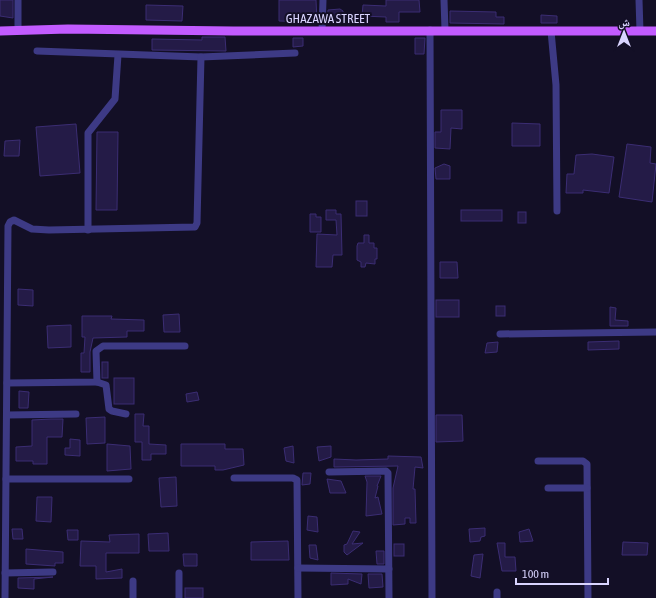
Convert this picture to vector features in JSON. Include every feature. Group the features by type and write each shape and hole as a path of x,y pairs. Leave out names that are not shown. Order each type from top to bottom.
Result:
{"main road":[{"name":"GHAZAWA STREET","path":"0,31 656,31"}],"street":[{"path":"18,0 18,30"},
{"path":"322,31 324,0"},
{"path":"444,0 445,30"},
{"path":"639,0 640,31"},
{"path":"430,30 432,598"},
{"path":"551,31 556,85 557,211"},
{"path":"37,51 200,57 295,53"},
{"path":"88,230 88,133 115,99 118,55"},
{"path":"5,598 5,572 3,560 6,479 3,433 7,415 4,399 7,383 6,236 10,222 14,220 32,229 192,229 196,226 200,57"},
{"path":"500,334 656,332"},
{"path":"97,382 96,351 103,346 185,346"},
{"path":"7,383 97,382 106,385 108,409 126,414"},
{"path":"7,415 76,414"},
{"path":"538,461 585,462 587,488 588,598"},
{"path":"329,472 386,471 388,473 389,598"},
{"path":"234,478 293,478 298,480 298,598"},
{"path":"6,479 129,479"},
{"path":"548,488 587,488"},
{"path":"298,568 389,569"},
{"path":"5,572 53,572"},
{"path":"178,573 179,598"},
{"path":"132,598 133,581"}],"building":[{"path":"0,0 13,0 13,18 0,16"},
{"path":"279,0 316,0 317,22 279,21"},
{"path":"386,0 419,0 420,12 399,12 399,22 386,22 386,17 362,16 363,5 386,6"},
{"path":"146,5 183,6 182,21 146,20"},
{"path":"340,9 343,11 343,19 337,18 337,22 327,22 328,10"},
{"path":"450,11 496,12 496,17 504,17 504,24 450,23"},
{"path":"541,15 557,16 557,23 541,23"},
{"path":"202,37 225,37 226,51 152,50 152,39 202,40"},
{"path":"293,38 303,38 303,46 293,47"},
{"path":"415,38 425,38 424,54 415,54"},
{"path":"441,110 462,110 462,129 451,128 450,149 435,148 435,132 441,132"},
{"path":"512,123 540,124 540,146 512,146"},
{"path":"76,124 80,173 40,176 36,127"},
{"path":"97,132 118,132 117,210 96,210"},
{"path":"20,140 19,156 4,156 5,141"},
{"path":"627,144 651,147 650,163 656,164 652,202 619,197"},
{"path":"592,154 614,157 609,193 583,190 583,193 566,193 567,174 574,174 576,155"},
{"path":"444,164 450,166 450,179 436,179 435,168"},
{"path":"356,201 367,201 367,216 356,216"},
{"path":"326,210 336,210 336,214 341,214 342,255 333,255 332,267 316,267 317,234 337,235 336,220 326,220"},
{"path":"461,210 502,210 502,221 461,221"},
{"path":"518,212 526,212 526,223 518,223"},
{"path":"310,214 316,214 316,217 321,217 321,232 310,232"},
{"path":"364,235 369,235 369,243 374,243 374,248 377,248 377,259 375,259 375,264 366,263 365,267 361,267 361,262 357,260 357,246 358,243 364,243"},
{"path":"440,262 457,262 458,278 440,278"},
{"path":"18,289 33,290 33,306 18,305"},
{"path":"436,300 459,300 459,317 436,317"},
{"path":"496,306 505,306 505,316 496,316"},
{"path":"610,307 616,308 615,320 628,321 628,326 610,326"},
{"path":"179,314 180,332 164,332 163,315"},
{"path":"82,316 112,316 111,319 144,320 144,331 127,331 127,337 93,338 90,352 90,372 81,372 81,353 84,353 85,337 82,337"},
{"path":"71,325 71,347 48,348 47,326"},
{"path":"619,341 619,349 588,350 588,342"},
{"path":"498,342 497,352 485,353 487,343"},
{"path":"102,362 108,362 108,378 102,378"},
{"path":"114,378 134,378 134,404 114,404"},
{"path":"19,391 29,392 28,408 19,408"},
{"path":"197,392 199,400 187,402 186,394"},
{"path":"135,414 144,414 143,426 149,426 149,444 166,445 166,454 151,454 151,460 142,460 142,442 135,442"},
{"path":"436,415 462,415 463,441 436,442"},
{"path":"105,417 105,443 87,444 86,418"},
{"path":"63,419 62,437 47,437 47,464 33,464 33,461 16,461 16,447 32,446 32,420"},
{"path":"70,439 80,440 80,456 65,455 65,448 70,448"},
{"path":"107,444 130,446 131,469 107,471"},
{"path":"181,444 225,444 225,449 243,449 244,465 223,470 215,470 215,466 181,466"},
{"path":"293,446 294,463 286,461 284,448"},
{"path":"331,446 331,457 319,461 317,447"},
{"path":"388,456 421,457 423,468 415,467 413,489 415,489 416,523 410,523 410,518 405,518 405,524 393,525 393,488 398,466 334,467 334,459 388,459"},
{"path":"303,473 311,473 310,484 302,485"},
{"path":"365,476 381,476 377,486 375,498 378,497 382,514 366,516 367,482"},
{"path":"176,477 177,506 161,507 159,478"},
{"path":"327,479 341,481 346,493 330,493"},
{"path":"37,497 52,497 51,522 36,521"},
{"path":"308,516 317,517 318,532 307,530"},
{"path":"485,528 485,536 481,537 480,541 470,542 469,529"},
{"path":"12,529 22,529 23,539 13,539"},
{"path":"529,529 533,541 520,542 519,532"},
{"path":"67,530 78,530 78,540 68,540"},
{"path":"353,531 360,532 352,544 363,543 347,555 344,552 344,545 347,544"},
{"path":"168,533 169,551 149,551 148,534"},
{"path":"139,534 139,553 106,553 106,572 122,569 122,578 96,579 96,566 80,566 81,541 110,542 109,535"},
{"path":"288,541 289,560 251,560 251,542"},
{"path":"623,542 648,543 647,555 622,555"},
{"path":"497,543 505,543 505,557 515,557 516,571 502,571"},
{"path":"394,544 404,544 404,556 394,556"},
{"path":"309,545 316,545 318,560 310,558"},
{"path":"26,549 63,552 63,563 55,563 55,566 26,564"},
{"path":"376,551 384,551 384,564 377,564"},
{"path":"183,554 197,554 197,566 184,566"},
{"path":"483,554 480,578 471,576 474,555"},
{"path":"331,573 362,574 361,584 348,579 348,584 331,585"},
{"path":"368,574 382,574 383,587 369,588"},
{"path":"53,577 34,579 34,589 18,588 18,578"},
{"path":"185,588 203,588 203,598 185,598"}]}
